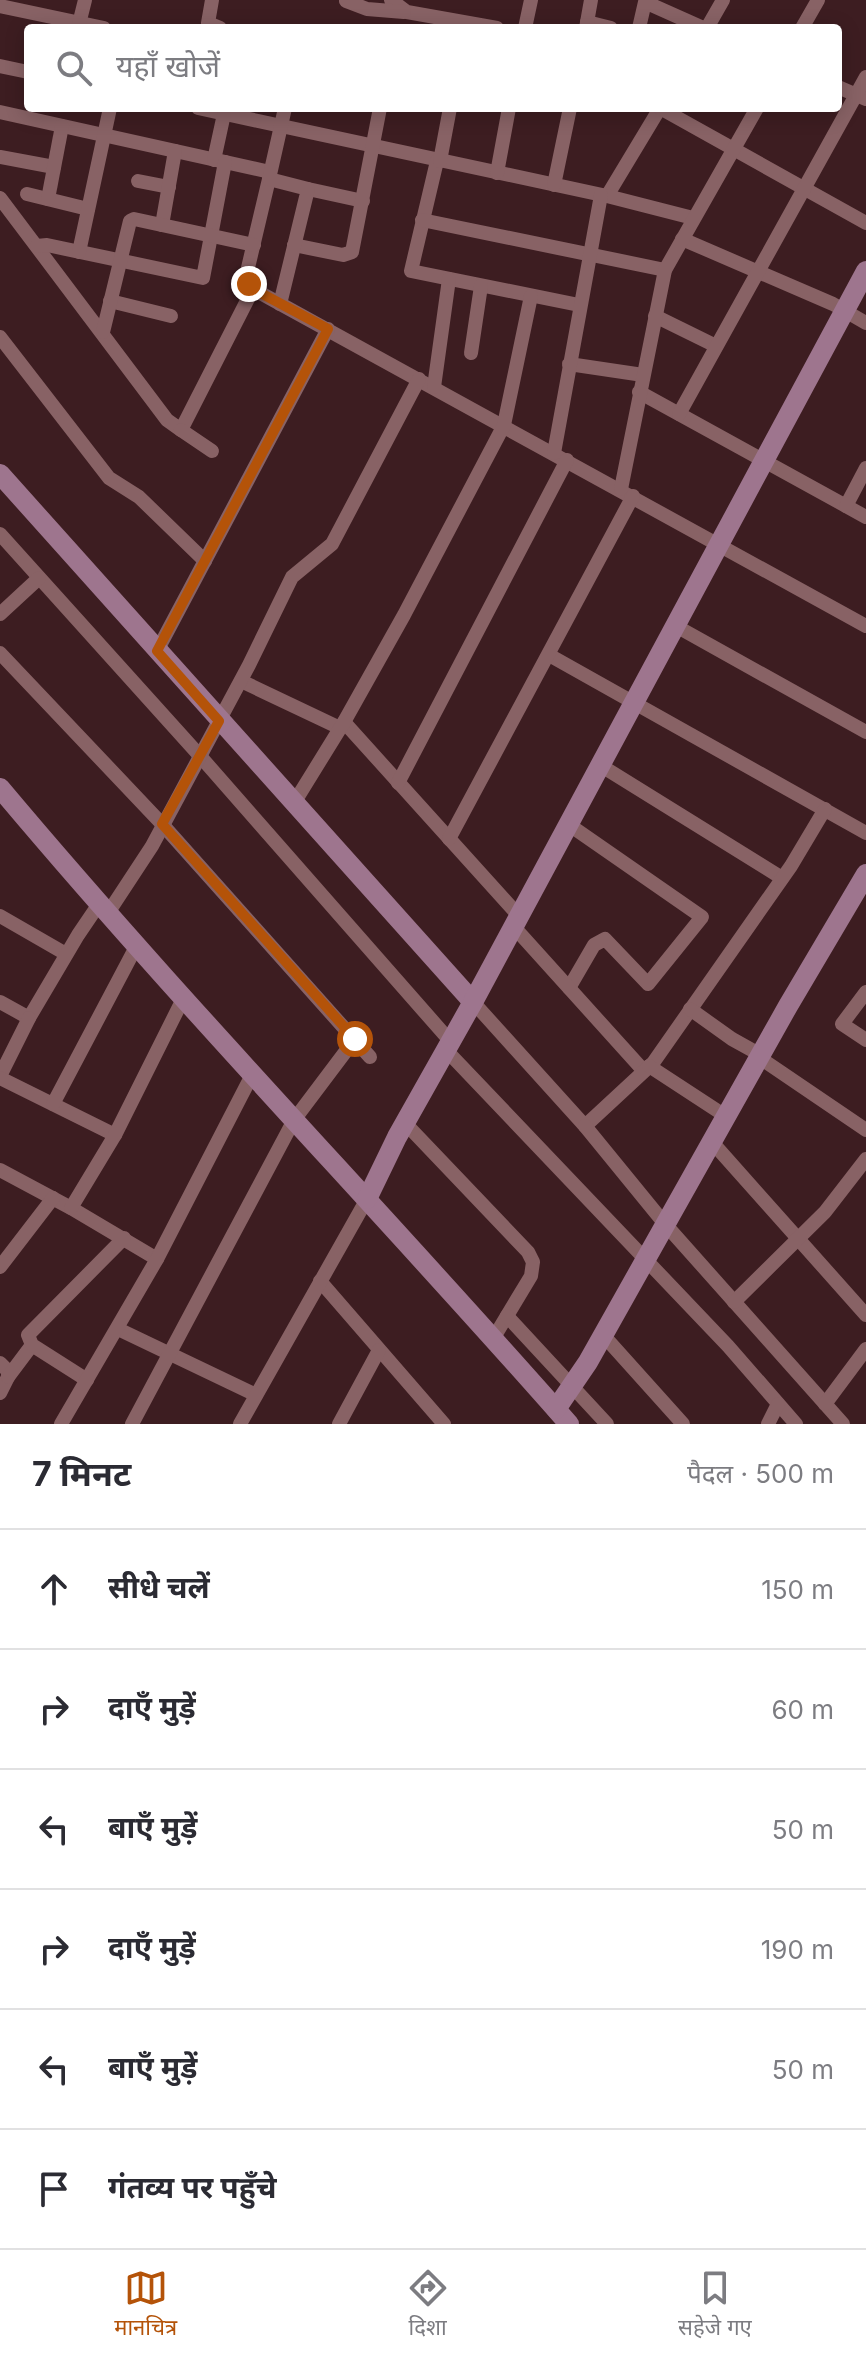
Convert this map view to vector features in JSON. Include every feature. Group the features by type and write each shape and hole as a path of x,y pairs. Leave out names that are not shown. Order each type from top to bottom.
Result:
{"street":[{"path":"79,24 85,0"},
{"path":"212,0 212,24"},
{"path":"391,0 407,12"},
{"path":"434,17 438,0"},
{"path":"526,24 531,0"},
{"path":"586,24 591,0"},
{"path":"709,24 723,0"},
{"path":"804,24 818,0"},
{"path":"346,1 367,9 407,12 463,24"},
{"path":"640,24 645,2 697,24"},
{"path":"0,6 18,5 76,24"},
{"path":"0,66 24,71"},
{"path":"679,414 804,187 861,97 866,77"},
{"path":"842,89 861,97"},
{"path":"0,112 220,161 308,189 363,201"},
{"path":"79,252 109,112"},
{"path":"215,112 693,218"},
{"path":"284,112 247,272 253,289 866,626"},
{"path":"294,245 343,255 349,254 354,247 379,112"},
{"path":"449,112 411,271 579,305"},
{"path":"497,173 508,112"},
{"path":"554,185 569,112"},
{"path":"398,783 560,456 569,364 604,196 657,112"},
{"path":"667,112 866,223"},
{"path":"449,839 549,655 627,493 639,392 665,270 755,112"},
{"path":"37,246 203,278 211,236 224,114"},
{"path":"48,199 62,126"},
{"path":"162,225 175,151"},
{"path":"0,157 54,167"},
{"path":"138,181 169,187"},
{"path":"280,304 308,189"},
{"path":"27,194 88,209"},
{"path":"0,198 167,420 212,451"},
{"path":"103,332 130,221 134,219 254,245"},
{"path":"422,220 665,270"},
{"path":"682,239 866,323"},
{"path":"240,1424 367,1199 405,1123 866,271"},
{"path":"434,387 449,279"},
{"path":"471,353 481,286"},
{"path":"181,430 253,289"},
{"path":"294,803 342,725 418,589 504,425 531,296"},
{"path":"110,301 171,316"},
{"path":"655,316 716,346"},
{"path":"157,651 328,329"},
{"path":"0,337 109,478 139,497 205,561"},
{"path":"569,364 643,375"},
{"path":"115,1135 0,1077 66,954 152,846 241,681 292,577 332,544 419,379"},
{"path":"639,392 866,517"},
{"path":"846,506 866,468"},
{"path":"0,474 585,1126 665,1224 843,1424"},
{"path":"0,534 200,756 449,1046 728,1346 796,1424"},
{"path":"0,614 39,578"},
{"path":"674,625 866,732"},
{"path":"0,653 162,824 370,1057"},
{"path":"549,655 866,833"},
{"path":"241,681 342,725 449,839 569,988 646,1068 727,1117"},
{"path":"600,765 782,878"},
{"path":"0,788 252,1075 493,1339 557,1419 760,1056 866,874"},
{"path":"585,1126 646,1068 782,878 825,809"},
{"path":"568,824 702,917 648,984 610,943 601,939 594,945 569,988"},
{"path":"0,916 66,954"},
{"path":"53,1104 137,945"},
{"path":"866,992 842,1024 866,1040"},
{"path":"71,1208 115,1135 184,997"},
{"path":"0,1002 29,1018"},
{"path":"690,1009 866,1130"},
{"path":"132,1424 294,1120 355,1039"},
{"path":"61,1424 157,1259 252,1075"},
{"path":"405,1123 528,1252 533,1262 531,1276 493,1339"},
{"path":"712,1142 866,1315"},
{"path":"734,1302 799,1240 852,1181 866,1159"},
{"path":"0,1170 157,1259"},
{"path":"0,1267 53,1198"},
{"path":"87,1380 32,1345 28,1335 124,1238"},
{"path":"320,1281 444,1424"},
{"path":"507,1316 607,1424"},
{"path":"118,1329 256,1395"},
{"path":"604,1336 683,1424"},
{"path":"0,1393 32,1345"},
{"path":"825,1404 866,1349"},
{"path":"339,1424 379,1350"},
{"path":"0,1363 8,1371 8,1377"},
{"path":"768,1424 778,1404"}],"route":[{"path":"249,284 328,329 157,651 219,721 162,824 355,1039"}]}
